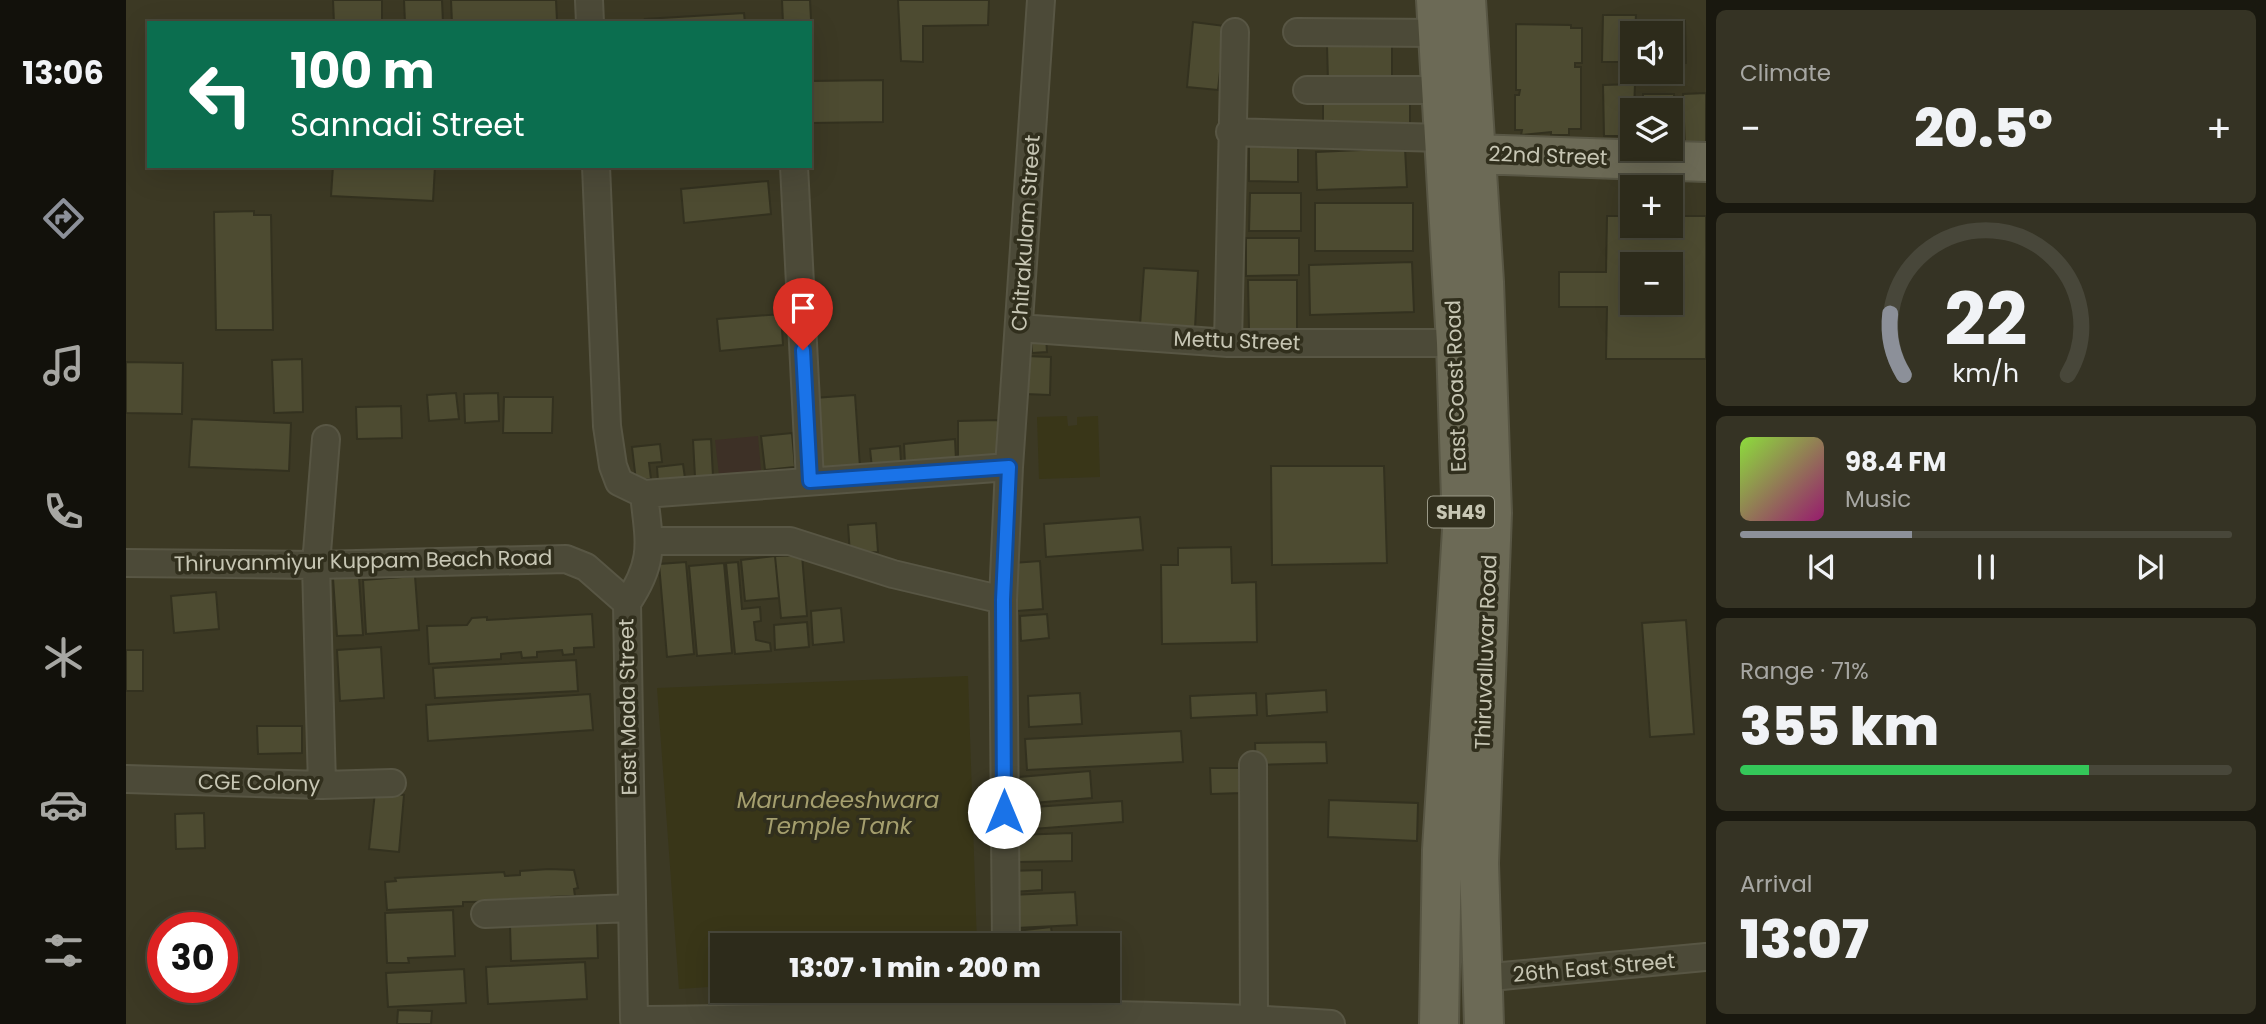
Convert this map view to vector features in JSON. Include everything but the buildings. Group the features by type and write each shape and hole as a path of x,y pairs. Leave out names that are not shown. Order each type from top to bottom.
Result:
{"main road":[{"name":"East Coast Road","path":"1439,1024 1442,850 1462,530 1456,343 1468,282 1458,146 1466,0"},
{"name":"East Coast Road","path":"1437,17 1440,90 1458,146"},
{"name":"22nd Street","path":"1458,146 1706,162"},
{"name":"Thiruvalluvar Road","path":"1468,282 1492,513 1479,863 1484,1024"}],"street":[{"path":"589,0 590,21"},
{"name":"Chitrakulam Street","path":"1006,933 1003,600 1009,467 1041,0"},
{"path":"1297,32 1437,17"},
{"path":"1227,343 1230,132 1235,32"},
{"path":"1307,90 1440,90"},
{"path":"1230,132 1458,146"},
{"path":"596,168 607,426 612,466 619,482 644,494 1009,467"},
{"path":"794,168 810,481"},
{"name":"Mettu Street","path":"1019,328 1227,343 1456,343"},
{"path":"322,785 316,565 326,439"},
{"name":"East Mada Street","path":"632,1022 627,603 649,563 644,494"},
{"path":"649,541 790,541 893,574 1003,600"},
{"name":"Thiruvanmiyur Kuppam Beach Road","path":"126,563 316,565 566,559 586,567 627,603"},
{"path":"1253,765 1254,1018"},
{"name":"CGE Colony","path":"126,779 322,785 392,783"},
{"path":"485,914 631,908"},
{"name":"26th East Street","path":"1481,978 1706,957"},
{"path":"632,1022 1006,1010 1254,1018 1331,1024"}],"shaded area":[{"path":"758,436 761,470 719,475 715,440"}],"water":[{"path":"1067,416 1068,426 1077,425 1077,417 1098,416 1100,477 1039,479 1037,417"},
{"name":"Marundeeshwara Temple Tank","path":"968,676 977,933 710,933 710,987 679,989 657,688"}],"route":[{"path":"803,350 810,481 1009,467 1003,600 1004,812"}]}
